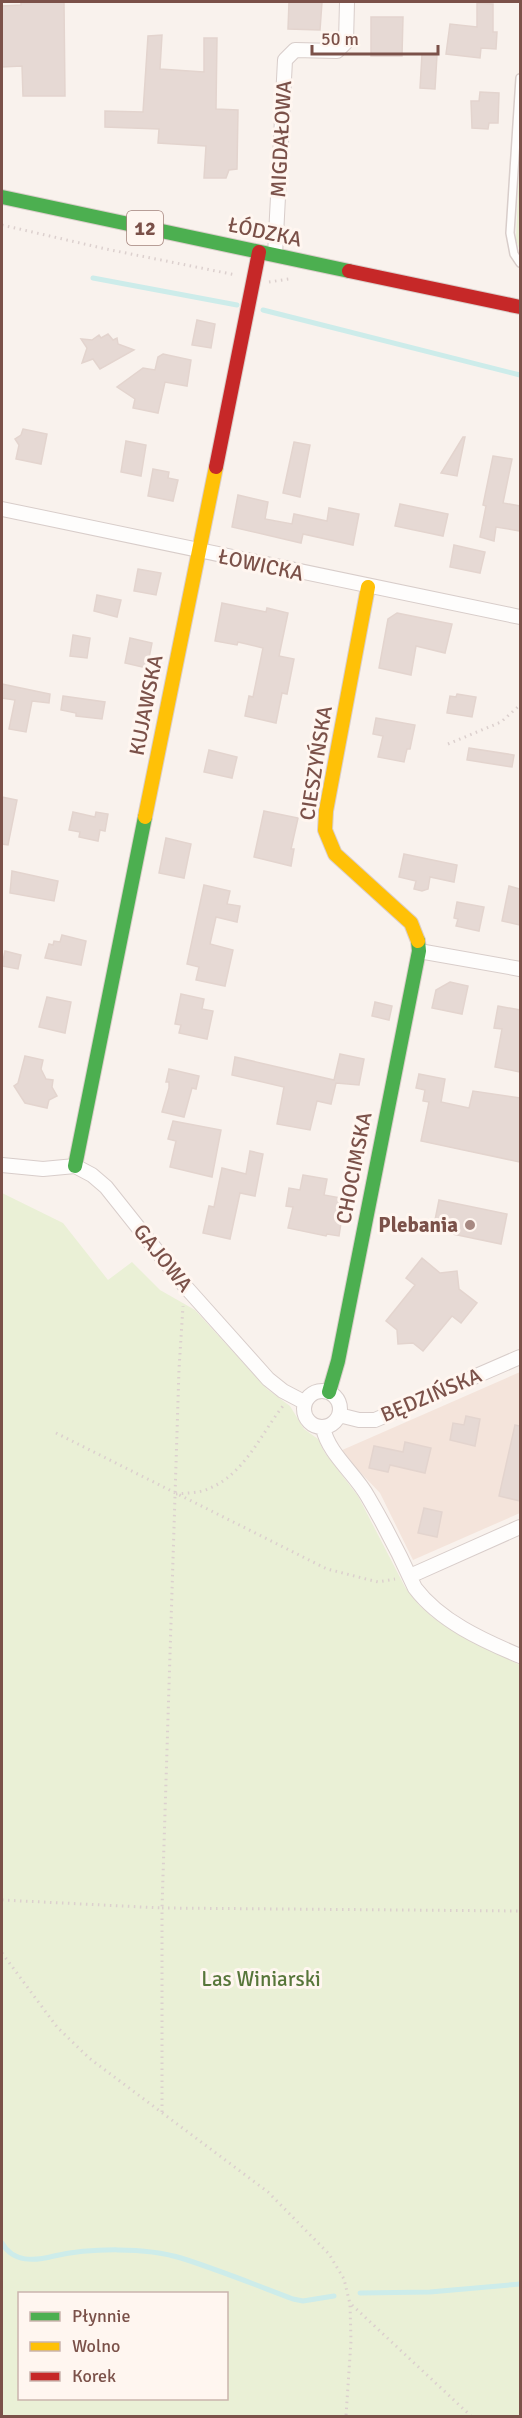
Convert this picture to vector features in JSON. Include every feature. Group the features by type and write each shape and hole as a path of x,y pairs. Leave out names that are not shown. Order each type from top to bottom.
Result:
{"street":[{"name":"MIGDAŁOWA","path":"274,255 285,60 295,50 337,51 346,42 347,2"},
{"name":"ŁÓDZKA","path":"2,197 520,308"},
{"name":"KUJAWSKA","path":"75,1166 259,252"},
{"name":"ŁOWICKA","path":"2,509 198,552 520,617"},
{"name":"CIESZYŃSKA","path":"368,587 326,811 325,830 335,854 411,923 417,937 418,951"},
{"path":"418,951 520,969"},
{"name":"CHOCIMSKA","path":"329,1392 340,1351 418,951"},
{"path":"2,1165 43,1169 75,1166"},
{"name":"GAJOWA","path":"75,1166 92,1175 106,1187 184,1285 268,1379 298,1399"},
{"name":"BĘDZIŃSKA","path":"339,1415 359,1420 375,1420 520,1357"},
{"path":"329,1392 337,1399 339,1415 333,1423 323,1428 311,1424 298,1399 313,1393 329,1392"},
{"path":"323,1428 330,1447 369,1497 423,1598 444,1617 520,1656"},
{"path":"410,1576 520,1527"}],"lane":[{"path":"520,78 510,232 514,254 520,263"}],"path":[{"path":"448,744 501,722 520,705"},
{"path":"162,2112 162,1908 184,1285"},
{"path":"175,1494 207,1490 226,1479 253,1452 270,1424 298,1399"},
{"path":"56,1433 327,1569 378,1582 410,1576"},
{"path":"2,1900 162,1908 520,1911"},
{"path":"2,1953 57,2027 74,2044 105,2071 268,2192 317,2239 338,2266 350,2304 351,2341 346,2416"},
{"path":"350,2304 471,2416"}],"shaded area":[{"path":"520,1372 520,1513 413,1560 380,1493 340,1451"}],"green space":[{"path":"520,148 520,252 516,239"},
{"name":"Las Winiarski","path":"2,1193 63,1223 108,1280 132,1262 160,1290 195,1310 267,1389 290,1406 304,1429 318,1439 325,1453 358,1496 405,1587 418,1604 432,1617 456,1633 520,1665 520,2416 2,2416"}],"building":[{"path":"21,2 64,2 65,96 23,96 22,66 2,67 2,6 21,5"},
{"path":"289,2 322,2 320,30 288,29"},
{"path":"477,3 493,4 493,32 497,32 496,49 481,48 480,58 446,54 450,24 477,27"},
{"path":"371,17 403,17 402,56 371,56"},
{"path":"162,35 160,69 204,72 204,38 217,38 216,109 238,110 237,169 229,170 226,178 204,178 206,146 158,143 159,129 105,127 105,111 143,112 148,36"},
{"path":"422,54 437,55 435,89 420,88"},
{"path":"480,92 499,93 498,123 489,123 488,129 472,128 471,101 479,101"},
{"path":"197,320 215,324 211,348 192,345"},
{"path":"108,334 113,340 117,338 118,344 134,350 100,369 93,359 82,363 87,348 81,339 92,340 99,335 101,338"},
{"path":"163,354 191,360 187,386 165,382 158,413 133,408 135,399 117,387 143,368 155,370 158,357"},
{"path":"23,429 47,434 41,464 16,459 19,445 15,439 21,435"},
{"path":"465,437 457,476 441,473"},
{"path":"126,441 146,445 141,476 121,472"},
{"path":"294,442 310,445 300,497 283,493"},
{"path":"493,456 512,459 503,503 520,506 520,531 496,527 494,541 480,537 486,506 483,505"},
{"path":"153,469 169,472 168,478 178,480 173,501 148,496"},
{"path":"238,495 268,502 265,519 292,524 294,514 327,521 329,508 359,514 353,545 303,534 301,543 232,527"},
{"path":"400,504 448,514 443,536 395,526"},
{"path":"454,545 485,552 480,573 450,567"},
{"path":"138,569 161,573 156,595 134,591"},
{"path":"97,595 121,600 117,617 94,611"},
{"path":"222,603 266,612 267,608 288,613 279,656 294,659 287,694 282,693 276,723 245,716 249,696 253,697 263,648 238,642 237,645 215,641"},
{"path":"397,613 452,624 445,653 416,646 411,675 379,668 388,619"},
{"path":"73,635 90,638 87,658 70,656"},
{"path":"130,638 152,643 147,668 125,663"},
{"path":"2,684 50,694 49,703 32,701 26,732 9,729 15,700 2,698"},
{"path":"457,694 476,697 472,717 447,713 450,696 456,697"},
{"path":"63,696 105,702 102,719 76,716 76,713 61,710"},
{"path":"376,718 415,725 410,749 407,749 404,762 378,757 383,736 373,734"},
{"path":"469,748 514,755 512,767 467,760"},
{"path":"209,750 237,757 232,778 204,772"},
{"path":"2,797 17,800 8,845 2,844"},
{"path":"264,811 298,818 291,849 294,849 291,866 254,857"},
{"path":"73,812 95,817 96,812 108,814 105,831 100,830 98,841 79,837 80,832 69,830"},
{"path":"166,838 191,844 184,878 159,873"},
{"path":"404,854 457,865 454,882 430,877 428,889 422,891 414,889 416,881 399,877"},
{"path":"12,871 58,881 54,901 10,893"},
{"path":"204,885 230,891 227,904 240,906 237,922 216,917 210,944 233,950 225,986 196,980 199,967 187,964"},
{"path":"509,886 520,889 520,925 502,921"},
{"path":"457,902 484,907 479,931 456,926 458,919 454,918"},
{"path":"62,935 86,941 81,965 45,958 49,944 53,945 54,941 60,942"},
{"path":"5,951 21,955 18,969 2,966"},
{"path":"450,982 468,986 462,1014 432,1008 436,990"},
{"path":"181,994 204,999 202,1009 213,1011 207,1039 179,1033 181,1025 175,1024"},
{"path":"47,997 71,1002 65,1033 39,1027"},
{"path":"375,1002 392,1006 389,1020 372,1016"},
{"path":"498,1006 520,1010 520,1072 495,1067 502,1029 494,1028"},
{"path":"340,1054 364,1059 359,1085 336,1083 331,1104 317,1101 310,1130 277,1124 284,1087 232,1075 235,1057 334,1080"},
{"path":"25,1056 43,1060 41,1069 46,1079 53,1080 52,1087 57,1096 49,1100 47,1108 25,1103 14,1086 18,1083"},
{"path":"169,1069 199,1076 196,1089 192,1088 184,1117 162,1112 169,1088 169,1082 166,1082"},
{"path":"419,1074 445,1079 441,1102 469,1108 473,1091 520,1098 520,1162 421,1141 429,1102 423,1101 425,1090 416,1088"},
{"path":"173,1121 221,1130 212,1177 170,1167 176,1141 168,1139"},
{"path":"250,1151 263,1154 255,1196 240,1193 230,1239 203,1233 209,1206 214,1207 222,1168 246,1174"},
{"path":"303,1175 327,1179 324,1195 341,1198 336,1222 341,1223 339,1236 327,1234 326,1236 288,1228 293,1207 286,1206 289,1188 300,1190"},
{"name":"Plebania","path":"439,1200 507,1214 501,1244 433,1230"},
{"path":"422,1258 440,1273 457,1271 459,1289 477,1303 461,1323 452,1316 423,1351 413,1343 398,1344 397,1330 386,1321 415,1285 406,1278"},
{"path":"466,1416 480,1419 475,1446 450,1440 453,1423 464,1425"},
{"path":"515,1425 520,1426 520,1501 499,1496"},
{"path":"405,1442 431,1448 425,1473 390,1465 388,1472 369,1468 374,1446 403,1452"},
{"path":"424,1508 442,1512 437,1537 418,1533"}],"waterway":[{"path":"93,278 237,305"},
{"path":"263,310 520,375"},
{"path":"2,2243 12,2254 25,2259 100,2250 135,2250 167,2254 293,2299 303,2301 334,2296"},
{"path":"360,2293 430,2292 520,2284"}],"traffic: fast":[{"path":"2,197 349,271"},
{"path":"75,1166 145,817"},
{"path":"329,1392 338,1361 419,951 418,941"}],"traffic: slow":[{"path":"145,817 216,467"},
{"path":"368,587 326,811 325,830 335,854 411,923 418,941"}],"traffic: jam":[{"path":"216,467 259,252"},
{"path":"349,271 520,307"}],"place":[{"name":"Plebania","path":"470,1225"}]}
